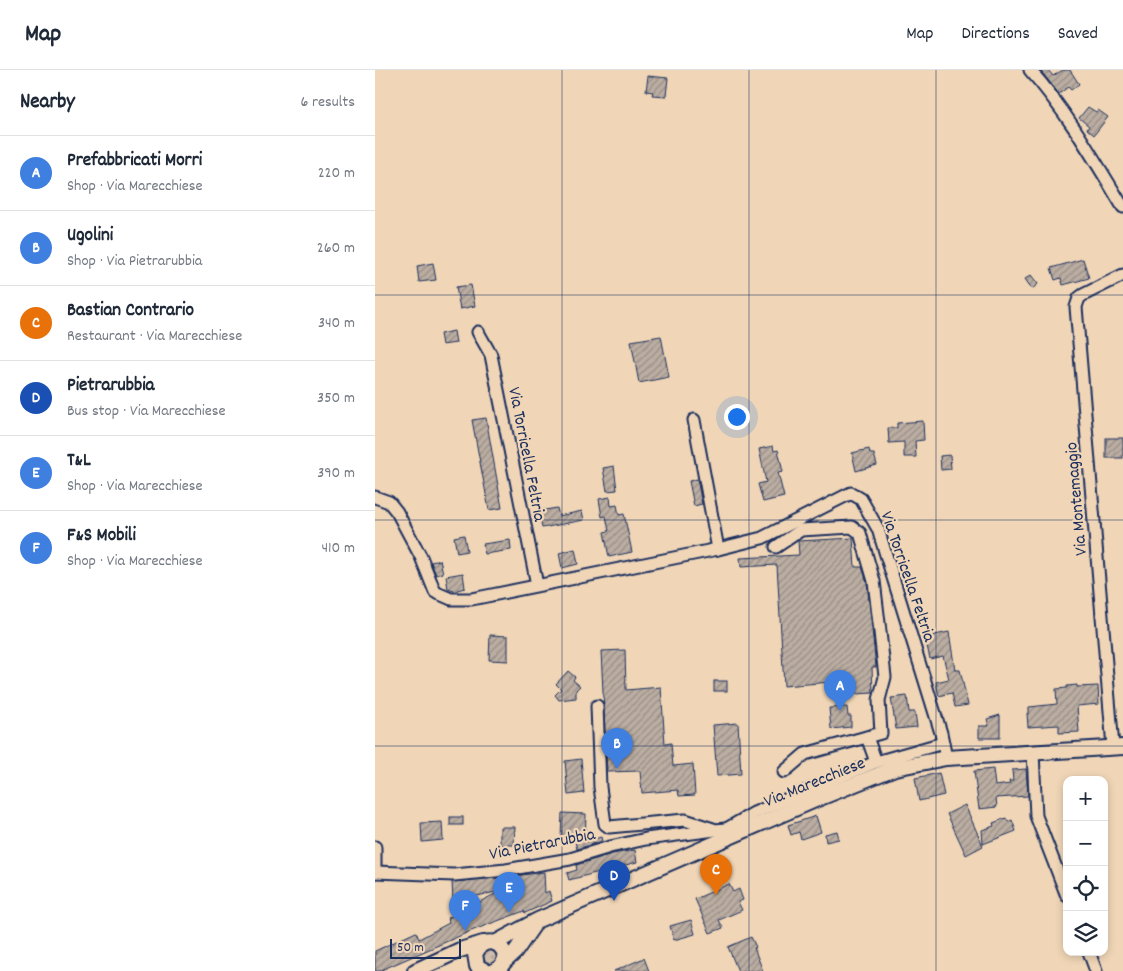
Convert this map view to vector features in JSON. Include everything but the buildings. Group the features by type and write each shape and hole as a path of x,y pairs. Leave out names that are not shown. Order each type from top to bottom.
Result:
{"main road":[{"name":"Via Marecchiese","path":"415,971 443,960 460,950 489,943 537,920 815,800 895,768 946,758 1118,747"},
{"path":"490,968 515,952 537,920"},
{"path":"489,943 502,948 505,958 490,968 475,958 477,949 489,943"},
{"name":"Via Marecchiese","path":"443,960 462,960 490,968"}],"street":[{"path":"1030,70 1051,94 1071,122 1123,208"},
{"name":"Via Montemaggio","path":"1118,747 1076,307 1079,298 1083,295 1123,275"},
{"name":"Via Torricella Feltria","path":"478,332 491,355 537,585"},
{"path":"694,420 717,549"},
{"name":"Via Torricella Feltria","path":"375,497 389,502 397,512 421,557 435,592 451,599 472,600 762,538 851,493 861,499 878,529 946,758"},
{"path":"776,547 801,530 852,527 860,533 874,581 885,677 879,700 881,733 805,754 784,772"},
{"name":"Via Pietrarubbia","path":"597,706 600,787 605,824 609,827 625,823 685,820 720,829"},
{"path":"867,737 876,762"},
{"path":"720,829 753,813 876,762 943,744"},
{"path":"1033,752 1036,816 1063,886"},
{"name":"Via Pietrarubbia","path":"375,872 454,875 506,870 571,858 610,846 646,839 720,829 753,827"},
{"path":"375,847 375,872"},
{"path":"1090,956 1096,971"}],"shaded area":[{"path":"487,949 493,949 498,954 496,963 487,965 482,960 482,954"}],"place":[{"name":"Prefabbricati Morri","path":"840,711"},
{"name":"Ugolini","path":"617,769"},
{"name":"Bastian Contrario","path":"716,895"},
{"name":"Pietrarubbia","path":"614,901"},
{"name":"T&L","path":"509,913"},
{"name":"F&S Mobili","path":"465,931"}]}
